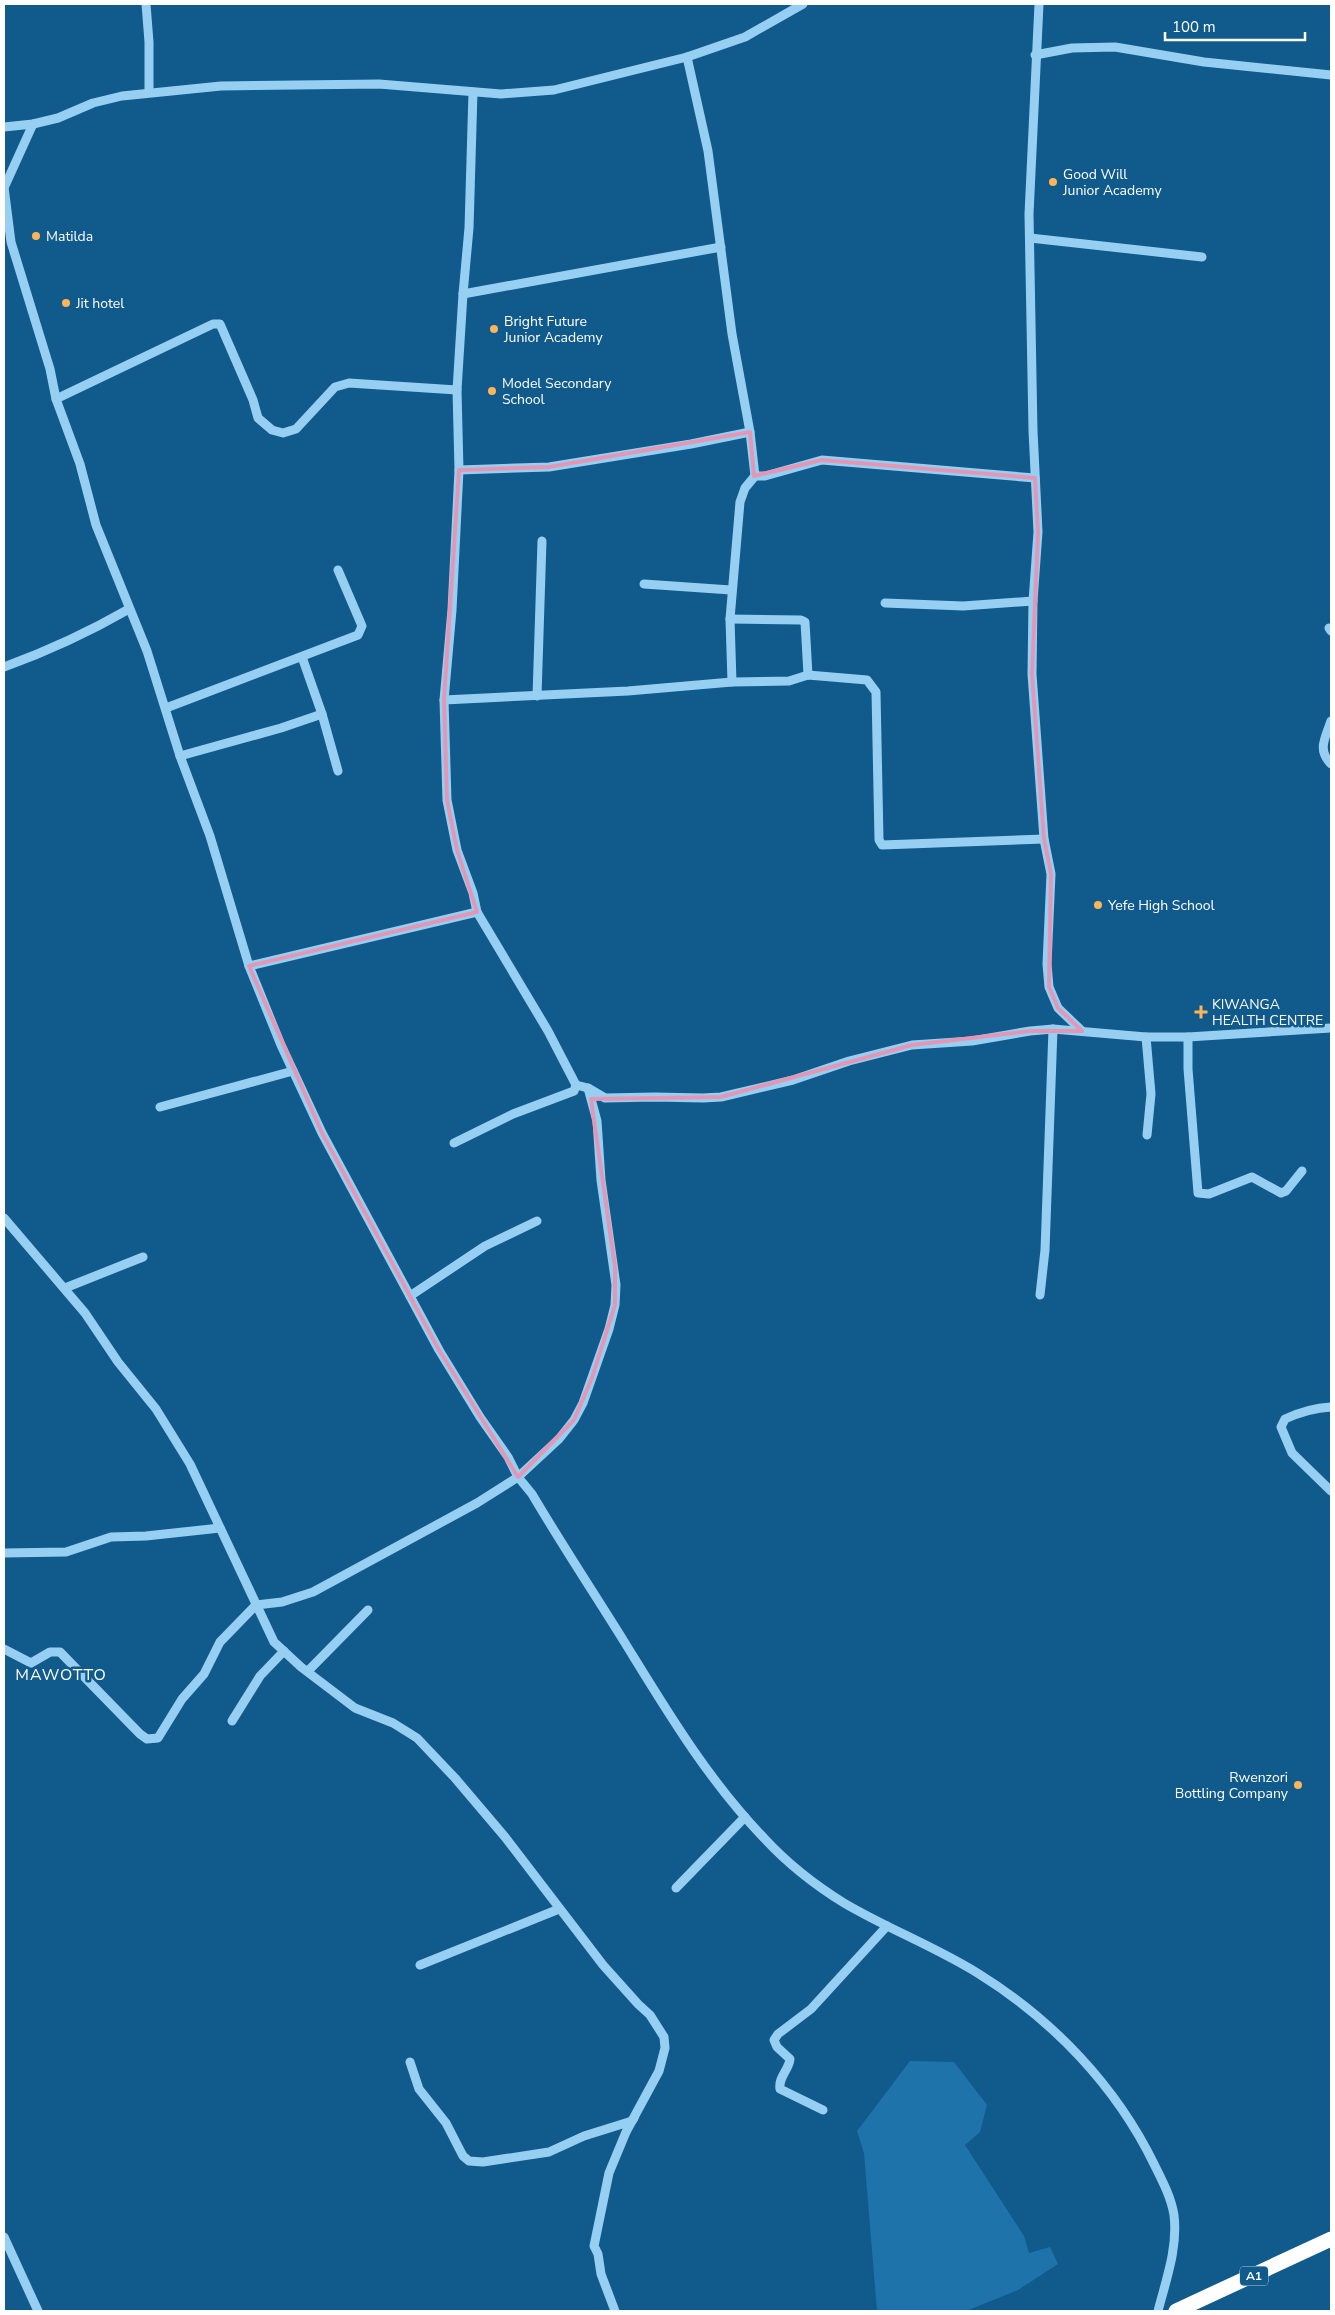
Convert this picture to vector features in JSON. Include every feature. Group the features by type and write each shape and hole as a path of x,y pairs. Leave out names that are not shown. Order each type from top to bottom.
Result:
{"highway":[{"name":"A1","path":"1176,2311 1331,2239"}],"street":[{"path":"146,4 150,42 149,92"},
{"path":"4,127 33,124 58,118 93,103 149,92 221,86 329,83 379,84 501,94 554,90 687,57 745,37 803,4"},
{"path":"1039,4 1035,55 1030,238 1035,478 1038,532 1033,601 1032,674 1044,839 1051,874 1047,964 1049,987 1058,1008 1082,1031"},
{"path":"1035,55 1072,48 1115,46 1204,62 1331,75"},
{"path":"687,57 708,151 732,334 750,432 755,476 745,488 740,502 730,619 732,682"},
{"path":"454,1143 514,1114 574,1091 576,1085 548,1031 477,912 474,893 456,850 447,800 444,700 452,610 459,470 458,390 462,294 469,228 473,92"},
{"path":"33,124 4,187 7,243 50,369 56,399 80,464 96,524 147,651 180,756 210,836 249,966 293,1071 327,1142 439,1350 480,1417 508,1457 518,1477 532,1494 675,1725 731,1801 785,1860 811,1880 844,1903 981,1975 1041,2019 1082,2058 1117,2102 1145,2146 1167,2192 1174,2216 1174,2249 1158,2311"},
{"path":"1030,238 1202,257"},
{"path":"462,294 721,247"},
{"path":"56,399 213,324 220,324 226,334 237,367 253,400 258,418 272,430 284,433 296,429 335,387 348,383 458,390"},
{"path":"459,470 549,467 690,444 750,432"},
{"path":"755,476 765,476 822,460 1035,478"},
{"path":"538,696 542,541"},
{"path":"166,708 358,635 361,631 360,620 338,570"},
{"path":"644,584 732,590"},
{"path":"885,603 926,603 963,606 1033,601"},
{"path":"4,667 41,654 90,631 129,609"},
{"path":"730,619 801,620 805,622 808,675"},
{"path":"302,657 322,714 338,771"},
{"path":"444,700 538,696 732,682 789,681 808,675 867,680 876,692 879,840 882,844 1044,839"},
{"path":"180,756 281,728 322,714"},
{"path":"1331,721 1322,750 1324,757 1331,764"},
{"path":"249,966 477,912"},
{"path":"576,1085 588,1088 605,1098 721,1097 793,1080 849,1061 912,1045 972,1041 1030,1031 1082,1031 1146,1037 1188,1037 1331,1028"},
{"path":"1040,1295 1045,1250 1053,1030"},
{"path":"1146,1037 1152,1094 1147,1135"},
{"path":"1188,1037 1188,1069 1198,1193 1209,1194 1252,1177 1281,1193 1286,1191 1302,1171"},
{"path":"160,1107 293,1071"},
{"path":"4,1649 31,1663 50,1652 60,1652 140,1734 146,1739 158,1738 182,1699 204,1674 220,1642 256,1605 282,1602 313,1592 477,1503 518,1477 559,1439 574,1420 583,1403 615,1305 615,1267 601,1180 597,1121 588,1088"},
{"path":"4,1218 86,1313 118,1362 156,1409 190,1464 274,1642 355,1708 394,1723 417,1738 456,1778 603,1965 650,2016 664,2037 665,2048 659,2071 638,2113 626,2132 609,2173 594,2246 598,2254 601,2274 615,2311"},
{"path":"410,1296 485,1246 537,1221"},
{"path":"65,1288 143,1257"},
{"path":"1331,1407 1315,1408 1298,1413 1285,1419 1281,1427 1292,1452 1331,1491"},
{"path":"4,1553 66,1552 111,1537 146,1536 220,1528"},
{"path":"308,1671 368,1610"},
{"path":"232,1720 260,1676 284,1651"},
{"path":"676,1888 745,1818"},
{"path":"420,1966 559,1909"},
{"path":"823,2110 780,2089 781,2079 789,2066 790,2059 777,2047 774,2040 778,2034 811,2008 887,1926"},
{"path":"410,2062 419,2089 446,2123 463,2156 469,2161 483,2162 548,2152 584,2136 632,2121 638,2113"},
{"path":"4,2237 38,2311"}],"highlighted area":[{"path":"750,432 754,476 822,460 1035,478 1038,532 1032,674 1044,839 1051,874 1049,987 1058,1008 1082,1031 1030,1031 912,1045 721,1097 591,1099 615,1267 615,1305 592,1378 574,1420 518,1477 439,1350 322,1133 249,966 477,912 457,850 447,800 444,700 459,470 549,467"}],"shaded area":[{"path":"910,2061 954,2062 987,2105 980,2132 965,2145 1024,2236 1029,2253 1050,2247 1058,2264 1018,2290 966,2311 877,2311 864,2153 857,2131"}],"place":[{"name":"Good Will Junior Academy","path":"1053,182"},
{"name":"Matilda","path":"36,236"},
{"name":"Jit hotel","path":"66,303"},
{"name":"Bright Future Junior Academy","path":"494,329"},
{"name":"Model Secondary School","path":"492,391"},
{"name":"Yefe High School","path":"1098,905"},
{"name":"KIWANGA HEALTH CENTRE","path":"1201,1012"},
{"name":"Rwenzori Bottling Company","path":"1298,1785"}],"district":[{"name":"MAWOTTO","path":"61,1675"}]}
